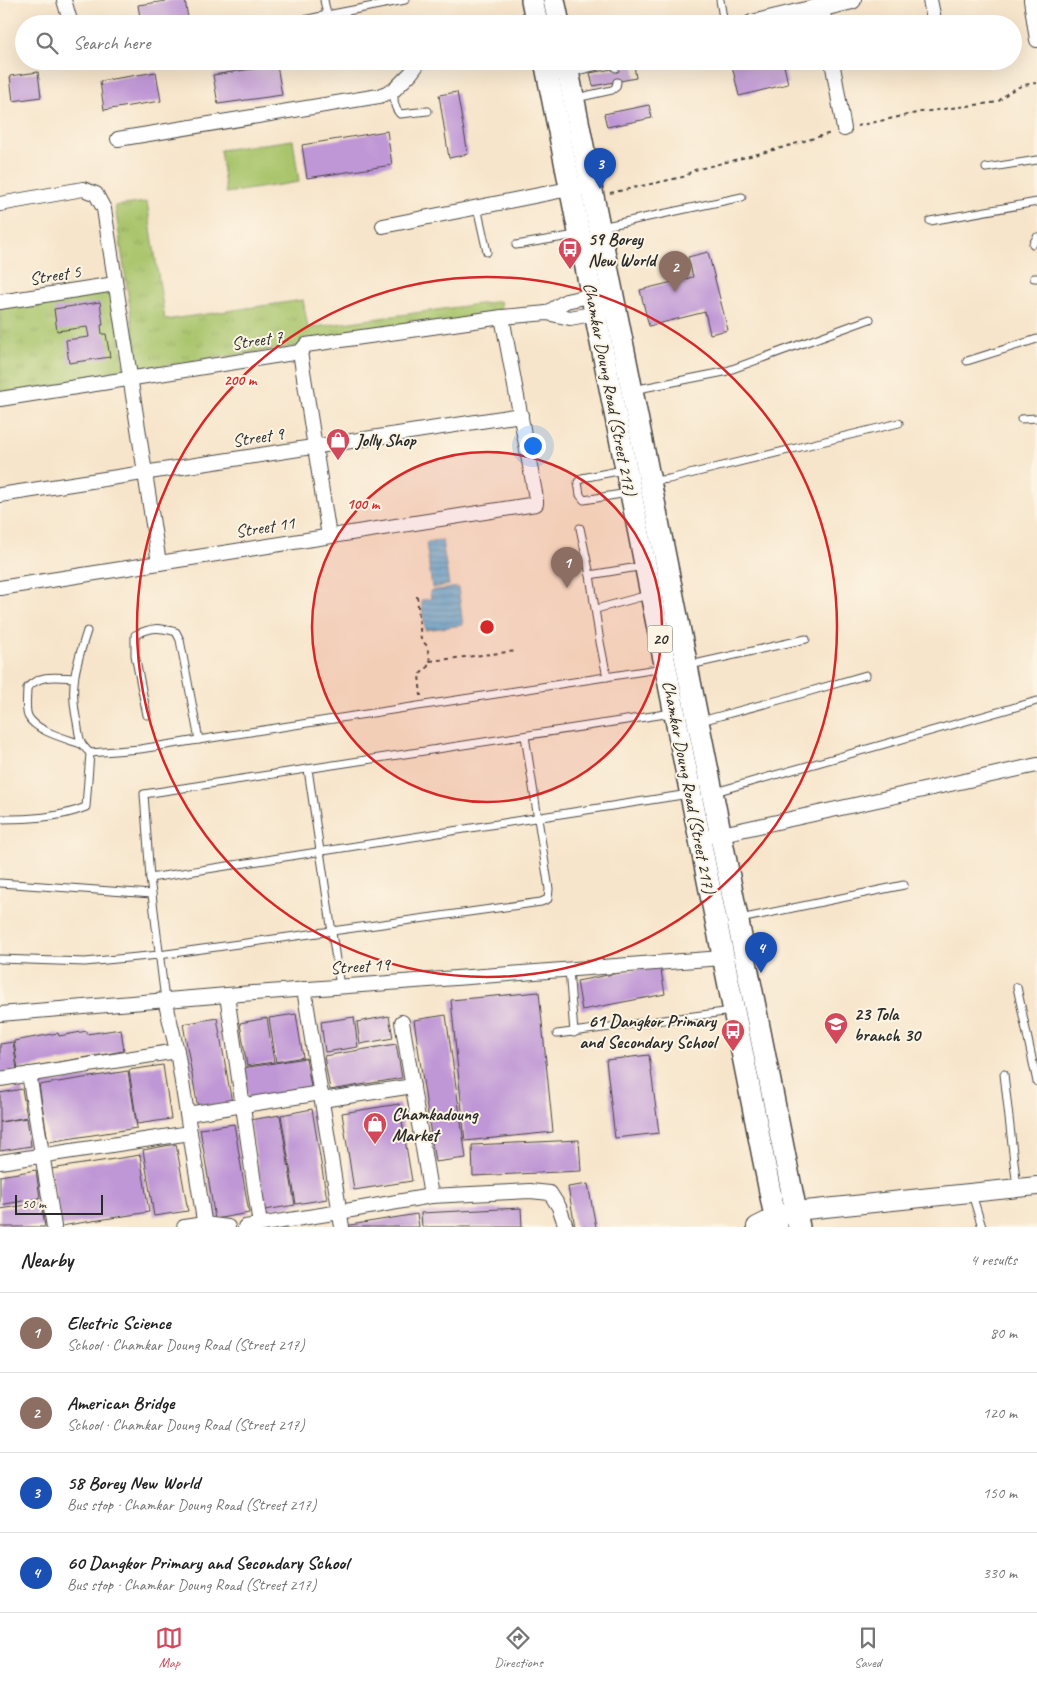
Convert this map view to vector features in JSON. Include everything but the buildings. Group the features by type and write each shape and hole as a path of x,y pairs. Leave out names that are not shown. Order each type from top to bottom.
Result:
{"main road":[{"path":"532,0 535,15"},
{"path":"554,0 557,15"},
{"name":"Chamkar Doung Road (Street 217)","path":"547,70 700,840 733,1011 770,1224"},
{"name":"Chamkar Doung Road (Street 217)","path":"568,70 798,1219"},
{"path":"770,1224 798,1219"}],"street":[{"path":"64,0 68,15"},
{"path":"930,0 933,15"},
{"path":"1031,0 1037,40"},
{"path":"790,15 828,6"},
{"path":"118,139 379,96 394,90 413,70"},
{"path":"834,70 844,129"},
{"path":"0,204 83,189 96,194 104,209 159,563"},
{"path":"383,226 570,189 592,191"},
{"name":"Street 5","path":"0,302 115,284"},
{"name":"Street 7","path":"0,399 300,352 306,345 502,317 547,313 566,301 593,304 614,300"},
{"path":"502,317 521,414"},
{"path":"300,352 329,536"},
{"name":"Street 9","path":"0,495 521,414"},
{"name":"Street 11","path":"0,588 536,504 521,414"},
{"path":"700,840 1037,765"},
{"name":"Street 19","path":"0,1014 340,986 722,958"},
{"path":"304,989 342,1227"},
{"path":"227,995 260,1225"},
{"path":"165,1000 177,1051 205,1226"},
{"path":"402,1022 431,1196"},
{"path":"0,1079 177,1051"},
{"path":"29,1074 54,1227"},
{"path":"187,1114 243,1105 412,1086"},
{"path":"0,1162 190,1133"},
{"path":"798,1219 972,1192 1037,1186"},
{"path":"245,1227 431,1196 530,1191 550,1193 559,1206 566,1227"},
{"path":"184,1227 228,1227"}],"lane":[{"path":"324,0 327,15 405,0"},
{"path":"720,0 722,15"},
{"path":"574,98 612,90 616,87 617,82"},
{"path":"394,90 394,103 396,110 400,114 428,111"},
{"path":"986,168 1037,160"},
{"path":"599,227 742,197"},
{"path":"930,221 1037,202"},
{"path":"477,207 488,252"},
{"path":"516,245 579,234"},
{"path":"632,390 724,372 870,319"},
{"path":"967,361 1037,339"},
{"path":"1021,419 1037,418"},
{"path":"650,481 669,479 899,423"},
{"path":"626,469 582,478 578,482 580,495 584,500 631,493"},
{"path":"580,528 607,677"},
{"path":"590,575 646,566"},
{"path":"596,609 651,594"},
{"path":"147,715 134,655 135,635 147,629 160,628 176,632 180,640 199,740"},
{"path":"81,744 73,706 74,678 87,631"},
{"path":"687,666 806,639"},
{"path":"90,753 140,749 666,668"},
{"path":"698,721 866,675"},
{"path":"0,819 36,818 77,811 86,807 90,753 81,744 51,733 34,723 28,715 27,688 34,681 45,676 74,678"},
{"path":"712,793 1037,700"},
{"path":"165,1000 150,878 144,794 675,713"},
{"path":"0,959 85,962 159,955 542,902 548,899 549,889 525,736"},
{"path":"308,769 340,986"},
{"path":"150,878 691,794"},
{"path":"0,883 152,894"},
{"path":"738,920 904,885"},
{"path":"569,969 574,1033"},
{"path":"1017,987 1037,1082"},
{"path":"556,1034 733,1011"},
{"path":"1004,1074 1017,1188"},
{"path":"972,1192 982,1227"}],"path":[{"path":"592,191 687,176 691,171 781,148 844,129 921,112 998,102 1007,92 1037,83"},
{"path":"418,596 421,639 427,646 430,661 427,668 419,675 422,706"},
{"path":"430,661 517,651"}],"green space":[{"path":"293,140 299,182 226,193 220,150"},
{"path":"147,202 165,320 303,300 308,328 500,301 502,317 139,369 115,206"},
{"path":"113,289 125,375 0,394 0,305"}],"water":[{"path":"442,540 449,585 432,588 426,543"},
{"path":"458,587 463,625 425,630 421,600 431,599 430,591"}],"place":[{"name":"58 Borey New World","path":"600,189"},
{"name":"59 Borey New World","path":"570,270"},
{"name":"American Bridge","path":"675,292"},
{"name":"Jolly Shop","path":"338,461"},
{"name":"Electric Science","path":"567,588"},
{"name":"60 Dangkor Primary and Secondary School","path":"761,973"},
{"name":"23 Tola branch 30","path":"836,1045"},
{"name":"61 Dangkor Primary and Secondary School","path":"733,1052"},
{"name":"Chamkadoung Market","path":"375,1145"}]}
